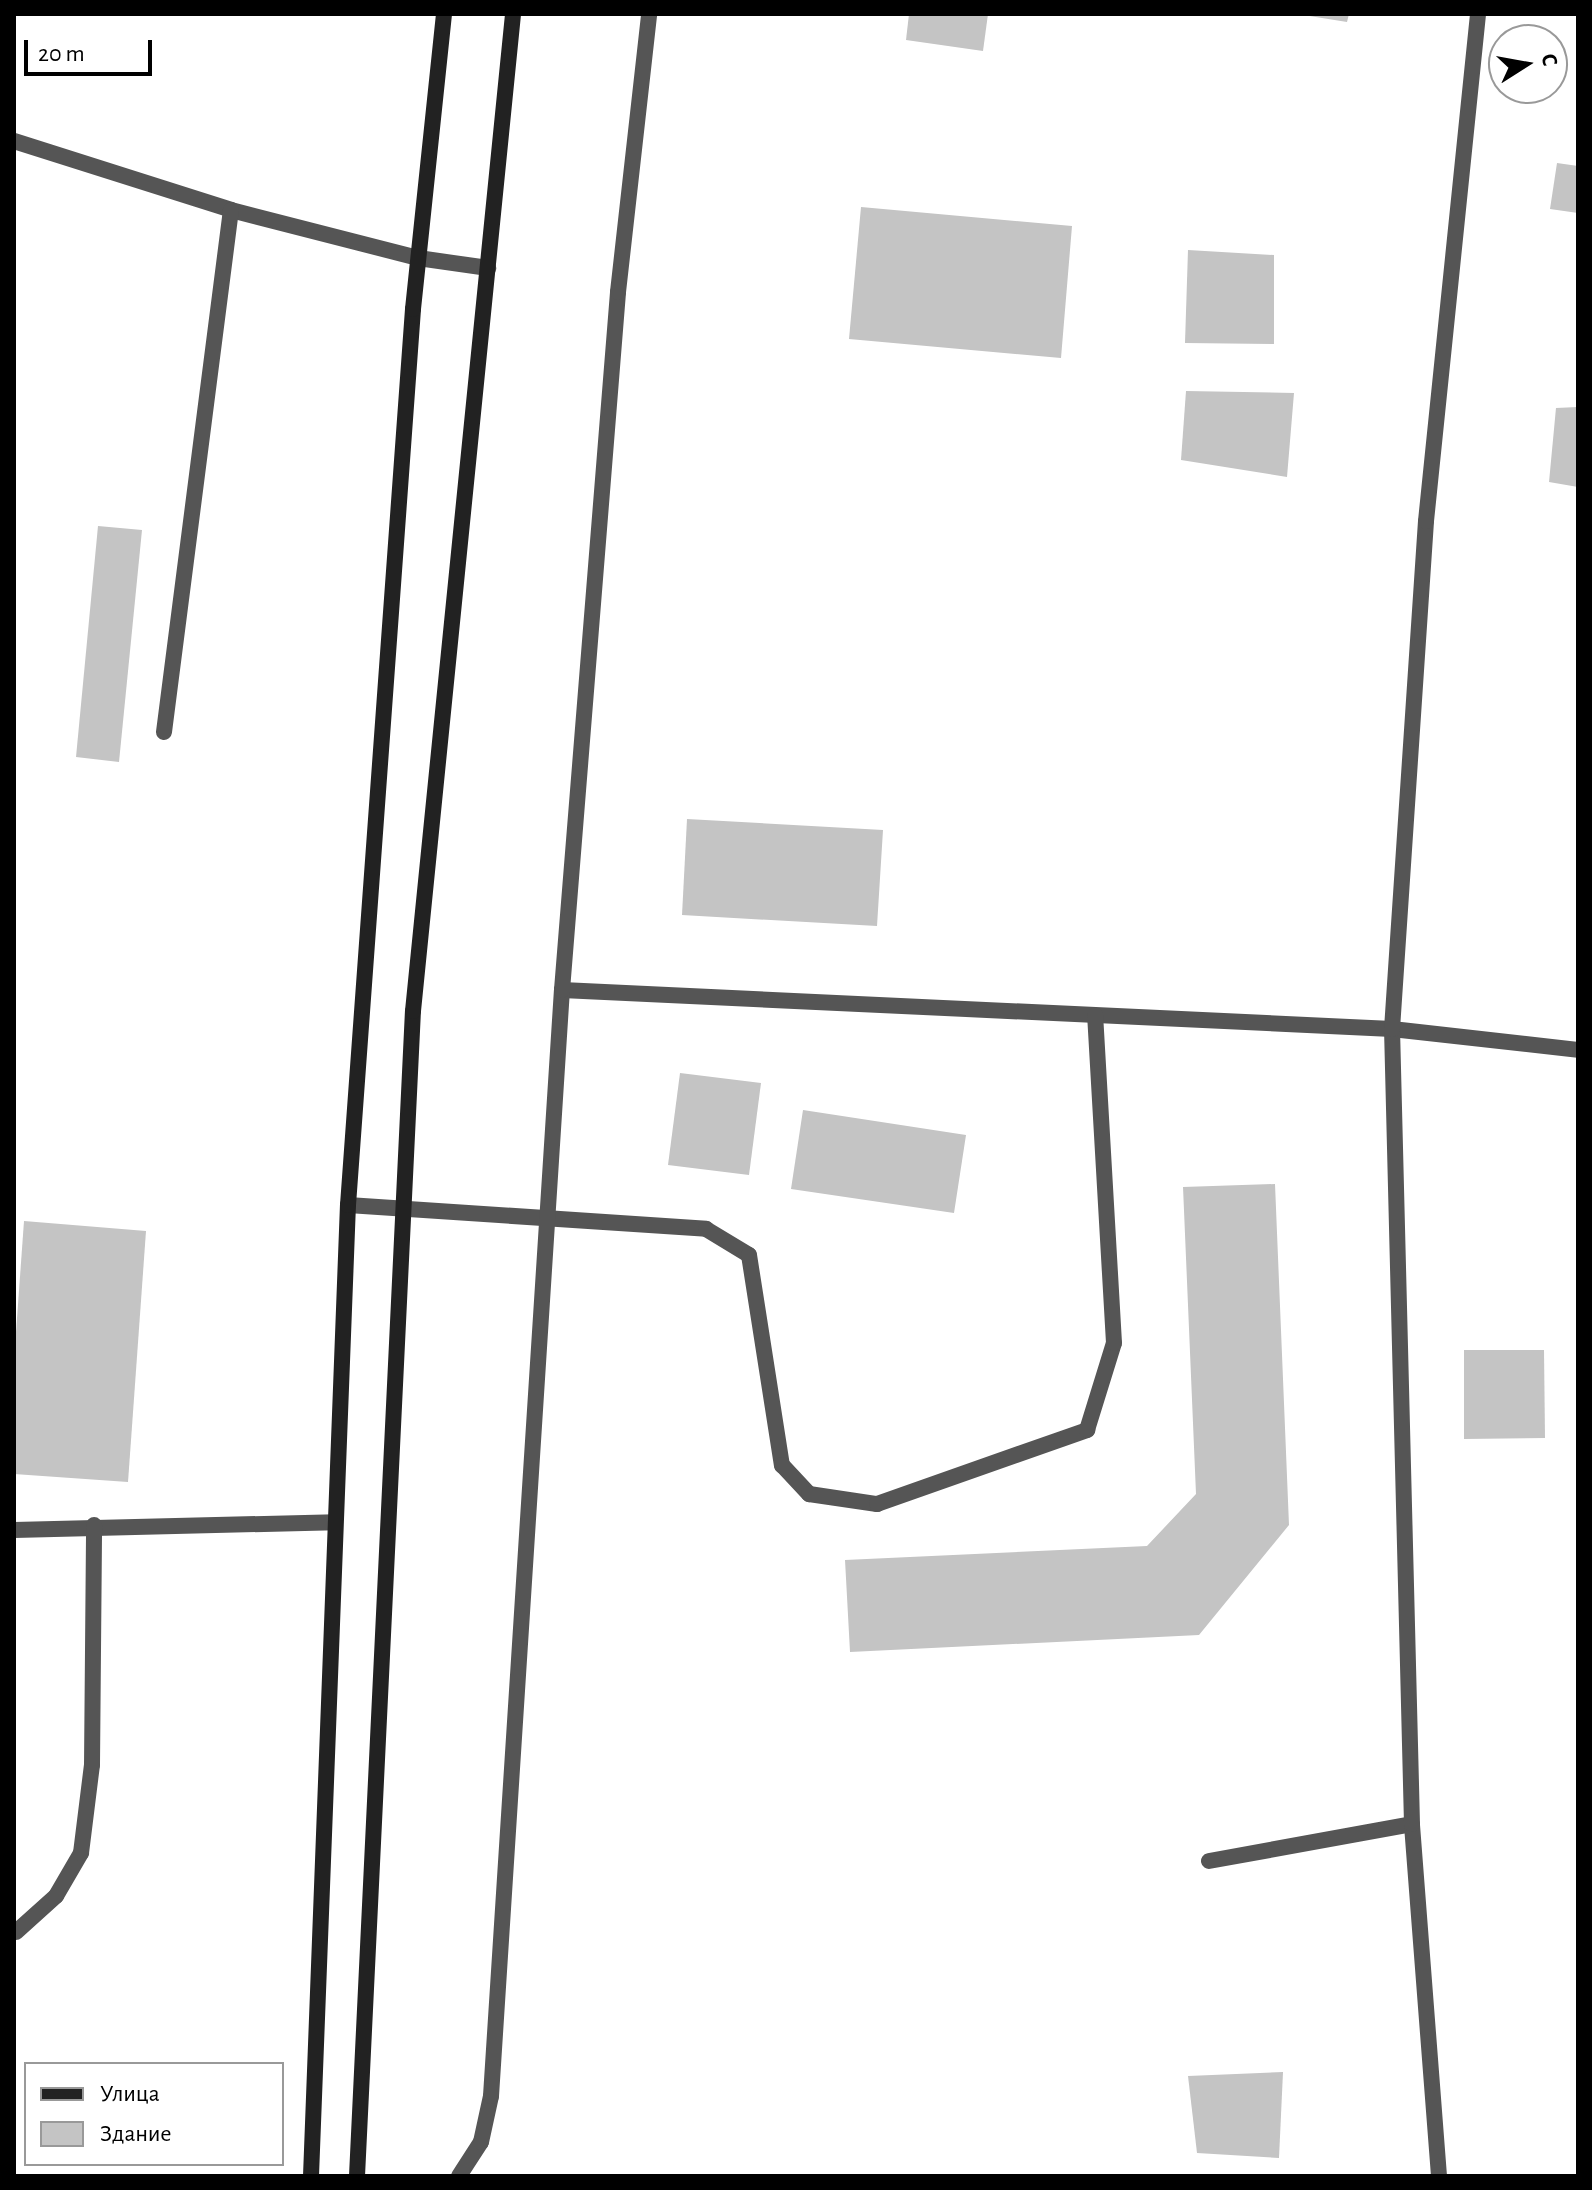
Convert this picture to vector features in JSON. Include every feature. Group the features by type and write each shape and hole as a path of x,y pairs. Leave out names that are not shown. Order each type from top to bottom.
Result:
{"main road":[{"path":"311,2176 348,1205 418,258 444,14"},
{"path":"357,2176 413,1011 513,14"}],"street":[{"path":"459,2176 481,2142 491,2096 562,990 618,292 649,14"},
{"path":"1439,2176 1412,1824 1392,1029 1426,521 1478,14"},
{"path":"14,141 231,210 418,258 488,268"},
{"path":"164,732 231,210"},
{"path":"562,990 1392,1029 1578,1050"},
{"path":"348,1205 549,1216 706,1229 749,1255 782,1465 809,1494 877,1504 1087,1430 1114,1343 1095,1016"},
{"path":"14,1530 94,1525 335,1522"},
{"path":"16,1932 56,1896 81,1853 92,1765 94,1525"},
{"path":"1209,1861 1412,1824"}],"building":[{"path":"909,14 988,14 983,51 906,40"},
{"path":"1297,14 1349,14 1347,22"},
{"path":"1557,163 1578,166 1578,213 1550,209"},
{"path":"861,207 1072,226 1061,358 849,339"},
{"path":"1188,250 1274,255 1274,344 1185,343"},
{"path":"1186,391 1294,393 1287,477 1181,460"},
{"path":"1578,407 1578,487 1549,482 1556,408"},
{"path":"98,526 142,530 119,762 76,757"},
{"path":"687,819 883,830 877,926 682,915"},
{"path":"680,1073 761,1083 749,1175 668,1165"},
{"path":"803,1110 966,1135 954,1213 791,1189"},
{"path":"1275,1184 1289,1525 1199,1635 850,1652 845,1560 1147,1546 1196,1494 1183,1187"},
{"path":"24,1221 146,1231 128,1482 14,1474 14,1360"},
{"path":"1464,1350 1544,1350 1545,1438 1464,1439"},
{"path":"1283,2072 1279,2158 1197,2153 1188,2076"}]}
